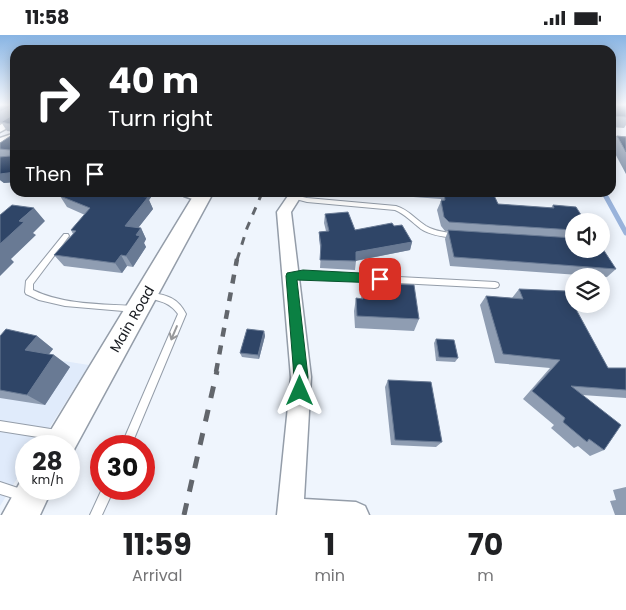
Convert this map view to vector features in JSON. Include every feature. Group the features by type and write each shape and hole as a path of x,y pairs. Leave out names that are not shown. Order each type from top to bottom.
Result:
{"main road":[{"name":"Main Road","path":"65,435 141,302 196,197"}],"street":[{"path":"295,197 284,212 301,377 290,513 356,515"}],"lane":[{"path":"302,197 314,201 396,208 404,211 433,232 459,236"},
{"path":"66,236 28,283 29,292 38,298 56,301 141,302 169,298 178,304 182,314 131,435"},
{"path":"291,276 303,275 495,285"},
{"path":"0,426 37,435"},
{"path":"96,515 103,500"}],"shaded area":[{"path":"0,351 89,365 45,435 15,435 15,482 0,506"}],"building":[{"path":"10,136 10,150 0,149 0,143"},
{"path":"617,136 626,137 626,152"},
{"path":"10,156 10,173 0,174 0,157"},
{"path":"62,197 148,197 125,226 141,228 136,235 140,236 126,256 121,255 115,263 54,255 76,231 71,230 90,208"},
{"path":"445,197 495,197 498,204 554,208 553,205 576,207 580,213 565,213 565,229 449,222 444,217 441,201 445,200"},
{"path":"12,205 34,208 19,221 24,222 0,244 0,215"},
{"path":"348,212 355,230 392,223 394,226 402,225 412,242 356,252 356,261 320,260 321,245 319,232 329,231 325,214"},
{"path":"448,230 565,237 565,258 609,258 616,269 610,268 454,257"},
{"path":"363,283 414,285 419,319 357,316 356,298 363,299"},
{"path":"519,289 565,291 565,313 578,313 608,368 626,368 626,390 571,386 621,425 604,450 589,439 587,442 563,422 565,418 532,391 560,360 503,354 486,296 523,299"},
{"path":"6,329 37,336 25,350 54,355 27,395 0,390 0,336"},
{"path":"247,329 264,331 258,355 240,353"},
{"path":"436,339 454,340 458,358 439,357"},
{"path":"388,380 431,382 442,442 395,440"}],"waterway":[{"path":"606,197 626,233"}],"railway":[{"path":"237,260 247,228 260,197"},
{"path":"216,372 237,259"},
{"path":"184,515 217,371"}],"route":[{"path":"300,391 301,377 291,276 380,279"}]}
